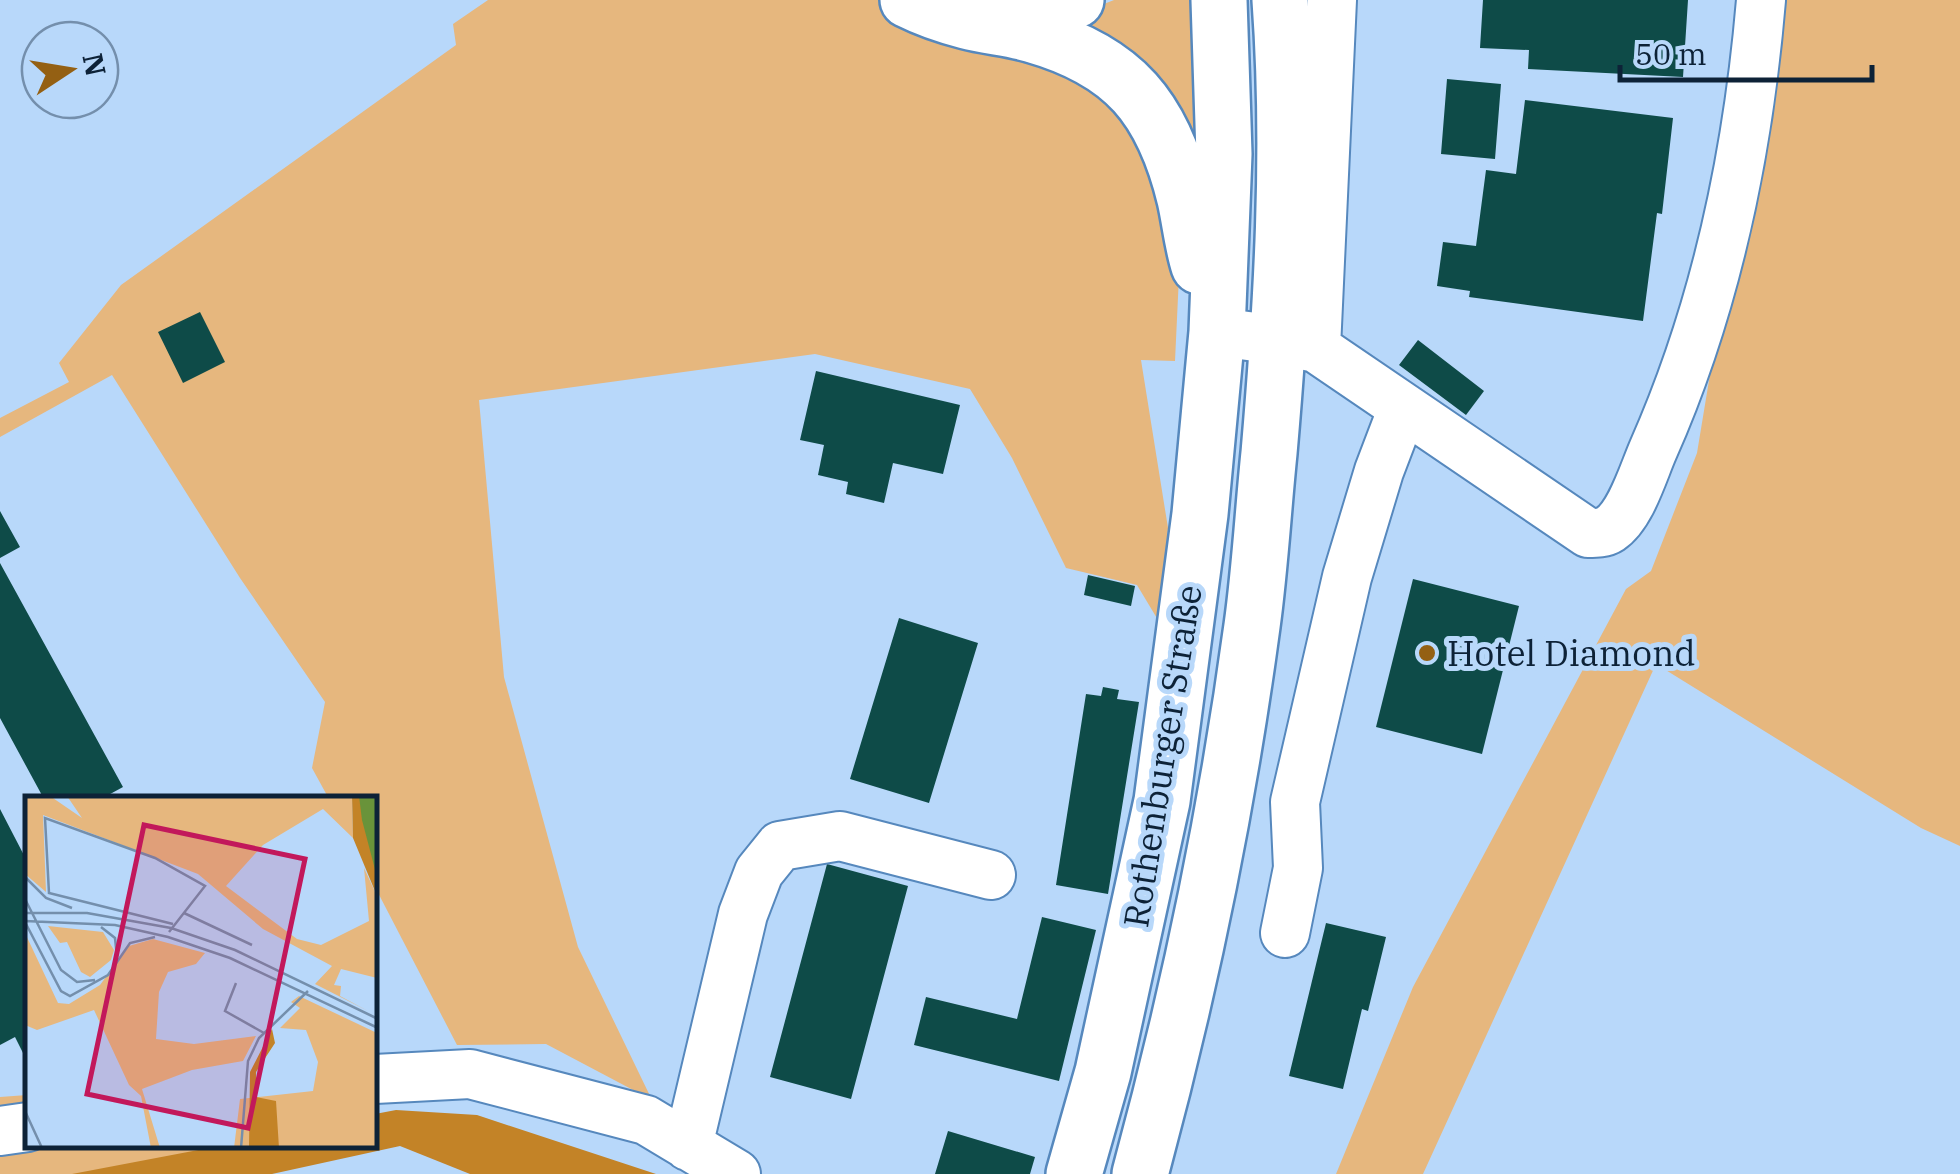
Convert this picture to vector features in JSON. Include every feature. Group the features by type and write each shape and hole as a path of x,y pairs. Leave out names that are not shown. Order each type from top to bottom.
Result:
{"main road":[{"path":"908,0 966,21 1029,33 1062,44 1090,56 1142,98 1174,160 1217,332"},
{"path":"962,0 1012,9 1076,0"},
{"name":"Rothenburger Straße","path":"1074,1174 1103,1072 1162,802 1200,514 1217,332 1224,154 1219,0"},
{"name":"Rothenburger Straße","path":"1140,1174 1222,823 1298,344 1280,0"}],"street":[{"name":"Rothenburger Straße","path":"1298,344 1332,0"},
{"path":"1217,332 1298,344 1404,408 1588,534 1606,532 1623,518 1674,403 1719,263 1746,124 1761,0"},
{"path":"1286,933 1298,868 1295,802 1299,782 1347,577 1404,408"},
{"path":"688,1146 742,914 760,872 780,846 840,836 991,875"},
{"path":"378,1080 470,1074 646,1120 736,1174"},
{"path":"0,1131 25,1127"}],"shaded area":[{"path":"488,0 891,0 1113,87 1181,233 1175,361 1141,360 1168,528 1158,620 1137,585 1066,568 1012,458 970,389 815,354 479,400 504,677 578,947 652,1100 546,1044 457,1045 378,893 378,796 327,796 312,768 325,702 240,578 112,375 0,437 0,418 69,382 59,363 121,285 456,45 453,24"},
{"path":"1114,0 1194,0 1200,167 1061,21"},
{"path":"1772,0 1960,0 1960,846 1921,828 1656,664 1423,1174 1336,1174 1413,987 1626,589 1651,571 1697,453"},
{"path":"25,1095 25,1149 207,1149 213,1174 0,1174 0,1097"},
{"path":"396,1110 477,1115 656,1174 470,1174 400,1146 272,1174 72,1174 203,1149 378,1149 378,1113"}],"building":[{"path":"1483,0 1688,0 1683,77 1528,69 1529,50 1480,48"},
{"path":"1447,79 1501,84 1495,159 1441,154"},
{"path":"1525,100 1673,118 1662,214 1657,213 1643,321 1469,297 1470,291 1437,286 1443,242 1476,246 1486,170 1516,174"},
{"path":"200,312 225,362 183,383 158,332"},
{"path":"1418,340 1484,391 1466,415 1399,365"},
{"path":"816,371 960,405 943,474 893,463 884,503 846,494 848,482 818,475 824,445 800,440"},
{"path":"0,511 20,547 0,558"},
{"path":"0,563 123,787 106,796 42,796 0,718"},
{"path":"1088,575 1135,586 1131,606 1084,595"},
{"path":"1413,579 1519,606 1482,754 1376,727"},
{"path":"899,618 978,643 929,803 850,779"},
{"path":"1103,687 1119,690 1117,699 1139,702 1108,894 1056,885 1086,694 1101,696"},
{"path":"0,809 25,857 25,1057 15,1037 0,1045"},
{"path":"827,864 908,886 851,1099 770,1077"},
{"path":"1042,917 1096,930 1059,1081 914,1045 926,997 1017,1019"},
{"path":"1326,923 1386,937 1368,1011 1362,1009 1343,1089 1289,1076"},
{"path":"948,1131 1035,1157 1030,1174 935,1174"}],"place":[{"name":"Hotel Diamond","path":"1427,653"}]}
